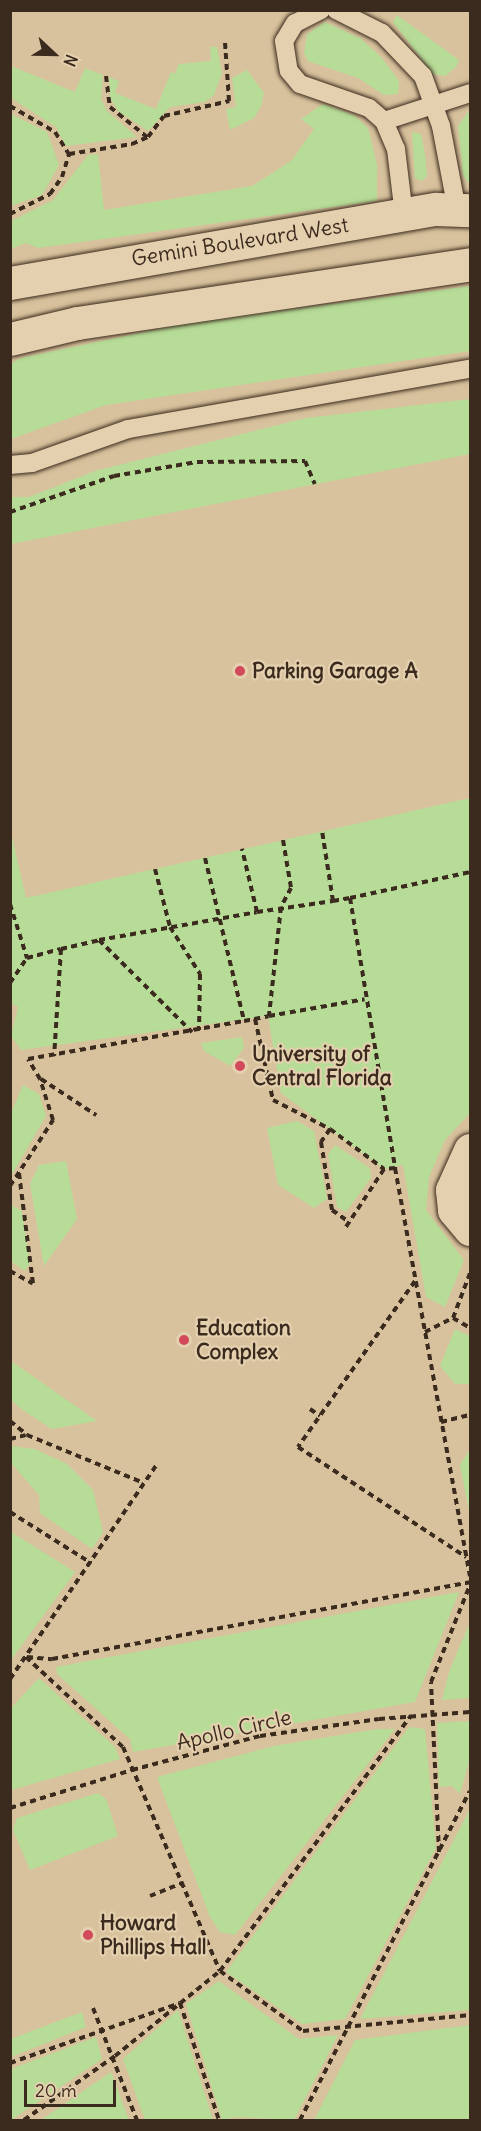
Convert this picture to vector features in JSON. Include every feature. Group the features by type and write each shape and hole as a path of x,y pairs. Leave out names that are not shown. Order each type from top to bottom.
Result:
{"street":[{"name":"Gemini Boulevard West","path":"10,283 404,215 464,210"},
{"path":"10,339 77,323 471,264"},
{"path":"471,1150 452,1190 454,1210 471,1229"}],"lane":[{"path":"321,10 295,23 284,41 289,71 300,84 369,108 384,121 396,149 404,215"},
{"path":"336,10 382,33 403,52 423,76 435,103 464,210"},
{"path":"384,121 471,93"},
{"path":"10,465 32,463 128,429 471,369"}],"path":[{"path":"69,154 148,137 164,116 228,100 225,42"},
{"path":"106,76 110,106 148,137"},
{"path":"10,106 55,132 69,154 62,177 50,194 10,214"},
{"path":"10,512 114,477 176,464 305,461 315,484"},
{"path":"322,831 333,901"},
{"path":"269,1016 281,907 291,888 283,840"},
{"path":"242,849 257,912"},
{"path":"205,858 244,1021"},
{"path":"155,869 170,927 200,974 199,1030"},
{"path":"10,983 27,958 61,949 281,907 350,898 471,872"},
{"path":"350,898 365,999 424,1332 471,1576"},
{"path":"10,904 27,958"},
{"path":"99,940 192,1032"},
{"path":"54,1056 61,949"},
{"path":"10,1186 53,1120 40,1079 28,1059 192,1032 365,999"},
{"path":"255,1019 273,1100 330,1129 384,1169 395,1168"},
{"path":"40,1079 96,1115"},
{"path":"330,1129 321,1142 332,1210 349,1222"},
{"path":"344,1230 384,1169"},
{"path":"10,1271 33,1284 19,1173"},
{"path":"424,1332 453,1318 471,1273"},
{"path":"415,1281 298,1447 467,1558"},
{"path":"453,1318 471,1328"},
{"path":"310,1409 320,1416"},
{"path":"441,1422 471,1415"},
{"path":"10,1421 27,1435 144,1483"},
{"path":"10,1439 27,1435"},
{"path":"10,1679 92,1563 157,1464"},
{"path":"10,1512 92,1563"},
{"path":"26,1657 52,1659 471,1583"},
{"path":"439,1852 431,1682 471,1583"},
{"path":"26,1657 123,1747 220,1971 303,2031 471,2016"},
{"name":"Apollo Circle","path":"10,1809 132,1770 260,1736 411,1716 471,1712"},
{"path":"24,2121 115,2056 220,1971 411,1716"},
{"path":"300,2121 471,1791"},
{"path":"150,1896 182,1883"},
{"path":"10,2063 180,2003"},
{"path":"180,2003 219,2121"},
{"path":"93,2008 115,2056 137,2121"}],"shaded area":[{"name":"University of Central Florida","path":"11,11 470,11 470,2120 11,2120"}],"green space":[{"path":"397,15 459,60 456,67 445,76 433,74 393,22"},
{"path":"325,22 360,38 381,57 399,81 398,94 384,95 358,78 308,61 304,53 307,34"},
{"path":"210,47 217,47 222,73 214,95 205,102 170,107 148,131 118,111 110,97 109,77 119,81 115,93 156,109 171,72 175,74 179,64 211,61"},
{"path":"11,66 75,92 85,68 103,75 101,99 107,111 137,137 66,146 56,127 11,98"},
{"path":"247,70 264,93 261,106 254,118 230,130 226,109 236,107 232,78"},
{"path":"323,104 354,115 368,128 377,165 377,201 38,248 26,243 11,249 11,221 53,200 88,155 98,154 104,210 252,186 291,161 314,129 301,119"},
{"path":"470,109 470,183 468,183 463,175 458,126"},
{"path":"11,114 47,132 59,165 42,195 11,206"},
{"path":"412,132 421,134 427,176 422,181 415,178"},
{"path":"470,286 470,351 106,405 11,439 10,364 21,358 191,322"},
{"path":"470,399 470,454 11,544 11,497 29,497 95,471 306,418"},
{"path":"470,798 470,1113 445,1140 429,1177 426,1210 464,1260 445,1307 426,1297 403,1165 384,1169 281,1093 268,1016 21,1050 11,1036 18,1007 10,1002 11,832 26,898"},
{"path":"242,1037 244,1048 230,1066 204,1051 201,1043"},
{"path":"23,1085 39,1094 46,1116 11,1176 11,1113"},
{"path":"297,1121 314,1131 327,1199 314,1208 278,1185 267,1128"},
{"path":"335,1145 370,1168 371,1178 346,1212 337,1207 328,1154"},
{"path":"66,1161 77,1219 44,1266 30,1184 39,1165"},
{"path":"11,1205 22,1211 30,1263 25,1271 11,1261"},
{"path":"455,1329 470,1336 470,1384 455,1384 440,1366"},
{"path":"11,1361 97,1421 52,1429 21,1409 11,1400"},
{"path":"11,1446 35,1449 67,1464 93,1490 103,1532 92,1549 40,1513 39,1495 11,1463"},
{"path":"470,1449 470,1517 460,1465"},
{"path":"11,1532 75,1572 11,1660"},
{"path":"459,1592 415,1702 133,1752 130,1739 57,1674 56,1667"},
{"path":"470,1622 470,1698 442,1700 449,1672"},
{"path":"39,1678 115,1747 120,1759 11,1790 11,1708"},
{"path":"470,1721 470,1758 460,1794 452,1786 439,1787 437,1723"},
{"path":"409,1727 425,1729 436,1848 345,2019 302,2024 226,1972"},
{"path":"377,1729 395,1729 235,1935 220,1932 210,1917 157,1777 274,1746"},
{"path":"98,1793 106,1799 118,1836 30,1870 13,1830 17,1818"},
{"path":"470,1809 470,2010 360,2019"},
{"path":"219,1981 299,2039 338,2035 294,2120 236,2117 222,2120 186,2004"},
{"path":"178,2010 213,2120 145,2120 123,2059"},
{"path":"82,2012 86,2027 11,2057 11,2039"},
{"path":"470,2025 470,2120 314,2120 355,2040"},
{"path":"96,2037 102,2059 11,2120 11,2069"},
{"path":"111,2072 129,2120 41,2120"}],"place":[{"name":"Parking Garage A","path":"240,671"},
{"name":"University of Central Florida","path":"240,1066"},
{"name":"Education Complex","path":"184,1340"},
{"name":"Howard Phillips Hall","path":"88,1935"}]}
